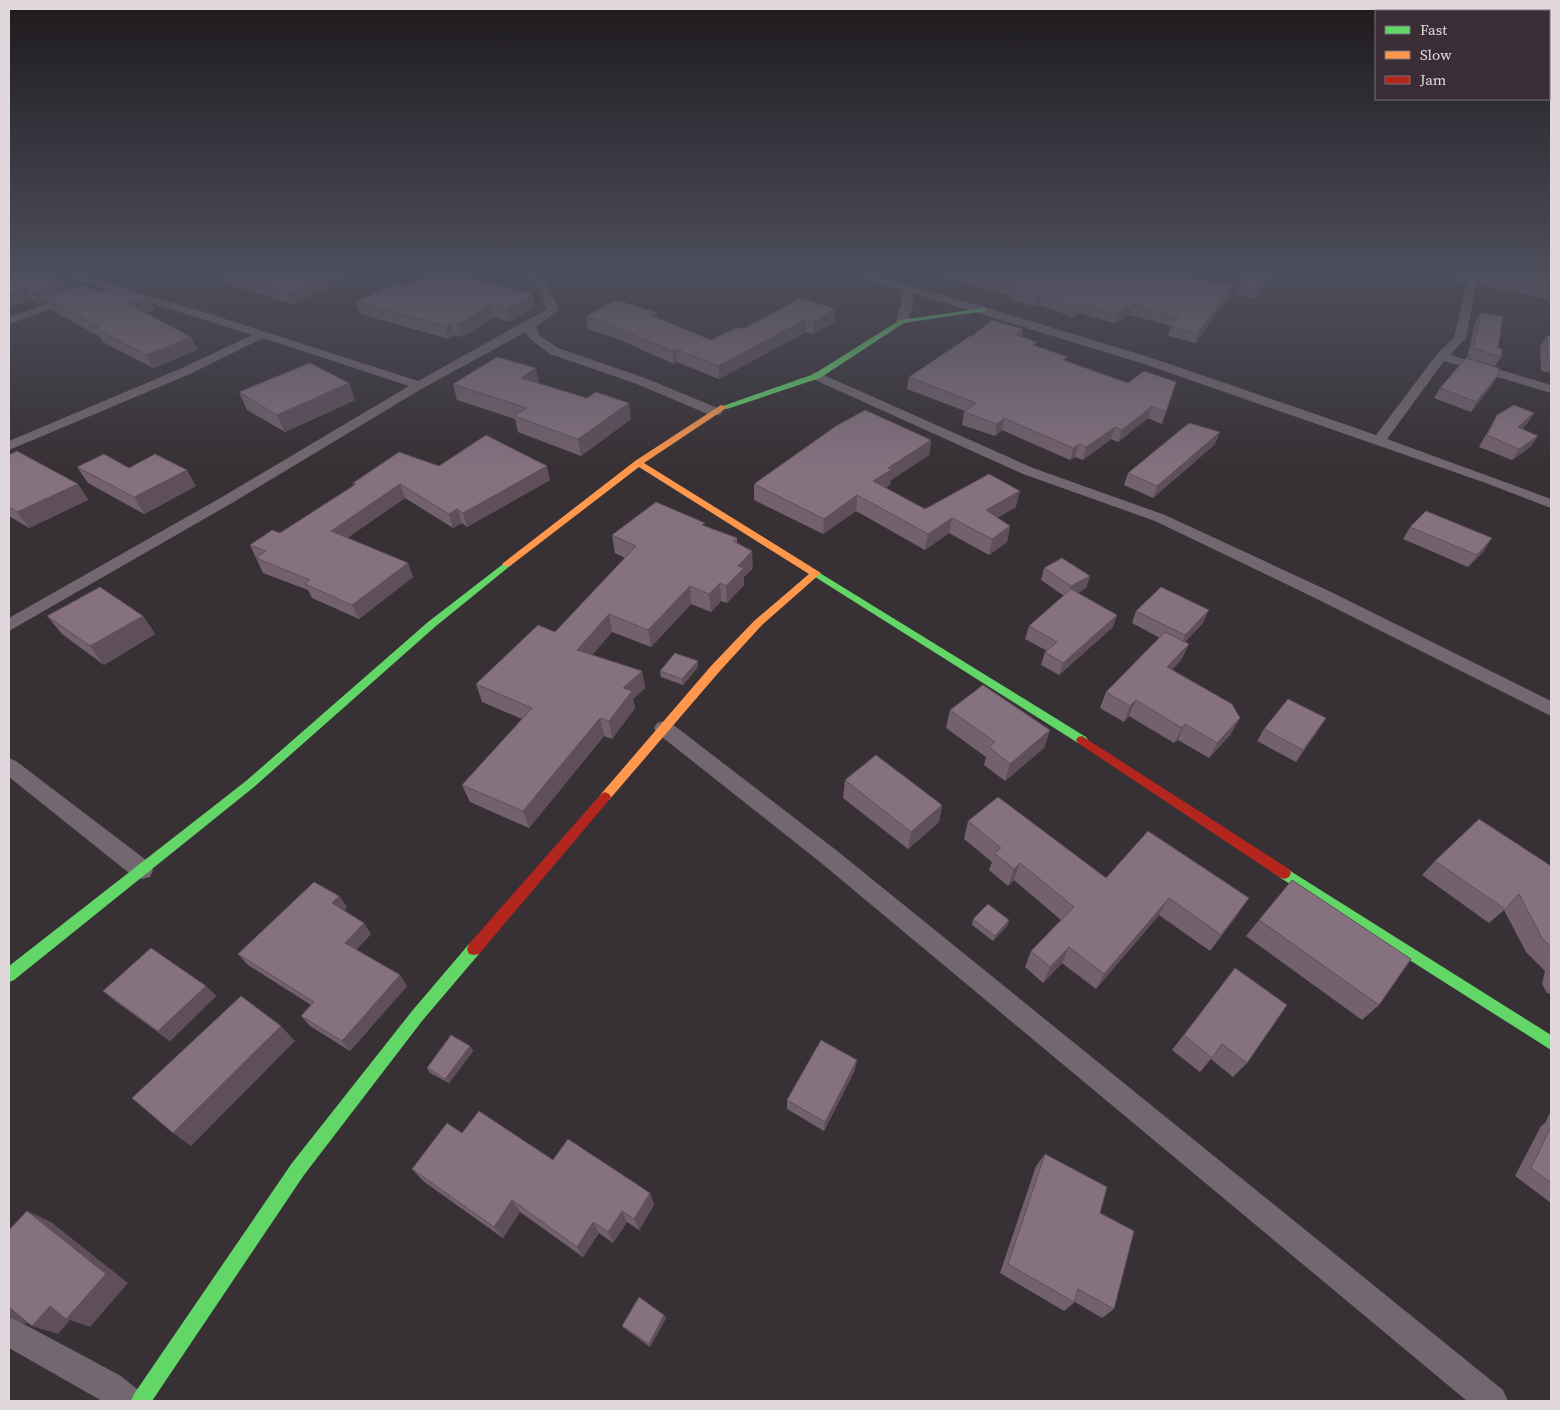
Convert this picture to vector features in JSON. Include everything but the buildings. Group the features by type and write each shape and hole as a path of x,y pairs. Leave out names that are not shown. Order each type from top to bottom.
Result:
{"street":[{"path":"9,446 186,371 255,338"},
{"path":"275,338 419,385"},
{"path":"10,622 227,500 419,385 506,338"},
{"path":"536,338 554,351 640,381 715,412"},
{"path":"9,975 250,784 432,624 602,488 686,428 715,412 726,406 817,376 876,338"},
{"path":"1078,338 1239,391 1378,442 1488,479 1551,504"},
{"path":"1378,442 1406,401 1434,370 1442,356 1455,347 1460,338"},
{"path":"1442,356 1551,389"},
{"path":"817,376 1028,471 1160,518 1323,595 1551,709"},
{"path":"638,463 1141,777 1299,883 1551,1043"},
{"path":"142,1401 298,1169 411,1024 664,728 758,623 816,573"},
{"path":"664,728 828,856 1492,1401"},
{"path":"9,766 142,870"},
{"path":"9,1331 110,1387 126,1401"}],"traffic: fast":[{"path":"724,407 817,376 876,338"},
{"path":"9,975 250,784 432,624 507,564"},
{"path":"815,573 1082,740"},
{"path":"1284,873 1551,1043"},
{"path":"141,1401 298,1169 417,1016 474,949"}],"traffic: slow":[{"path":"507,564 640,462 695,424 724,407"},
{"path":"638,463 815,573"},
{"path":"605,797 715,669 758,623 816,573"}],"traffic: jam":[{"path":"1082,740 1284,873"},
{"path":"474,949 605,797"}]}
